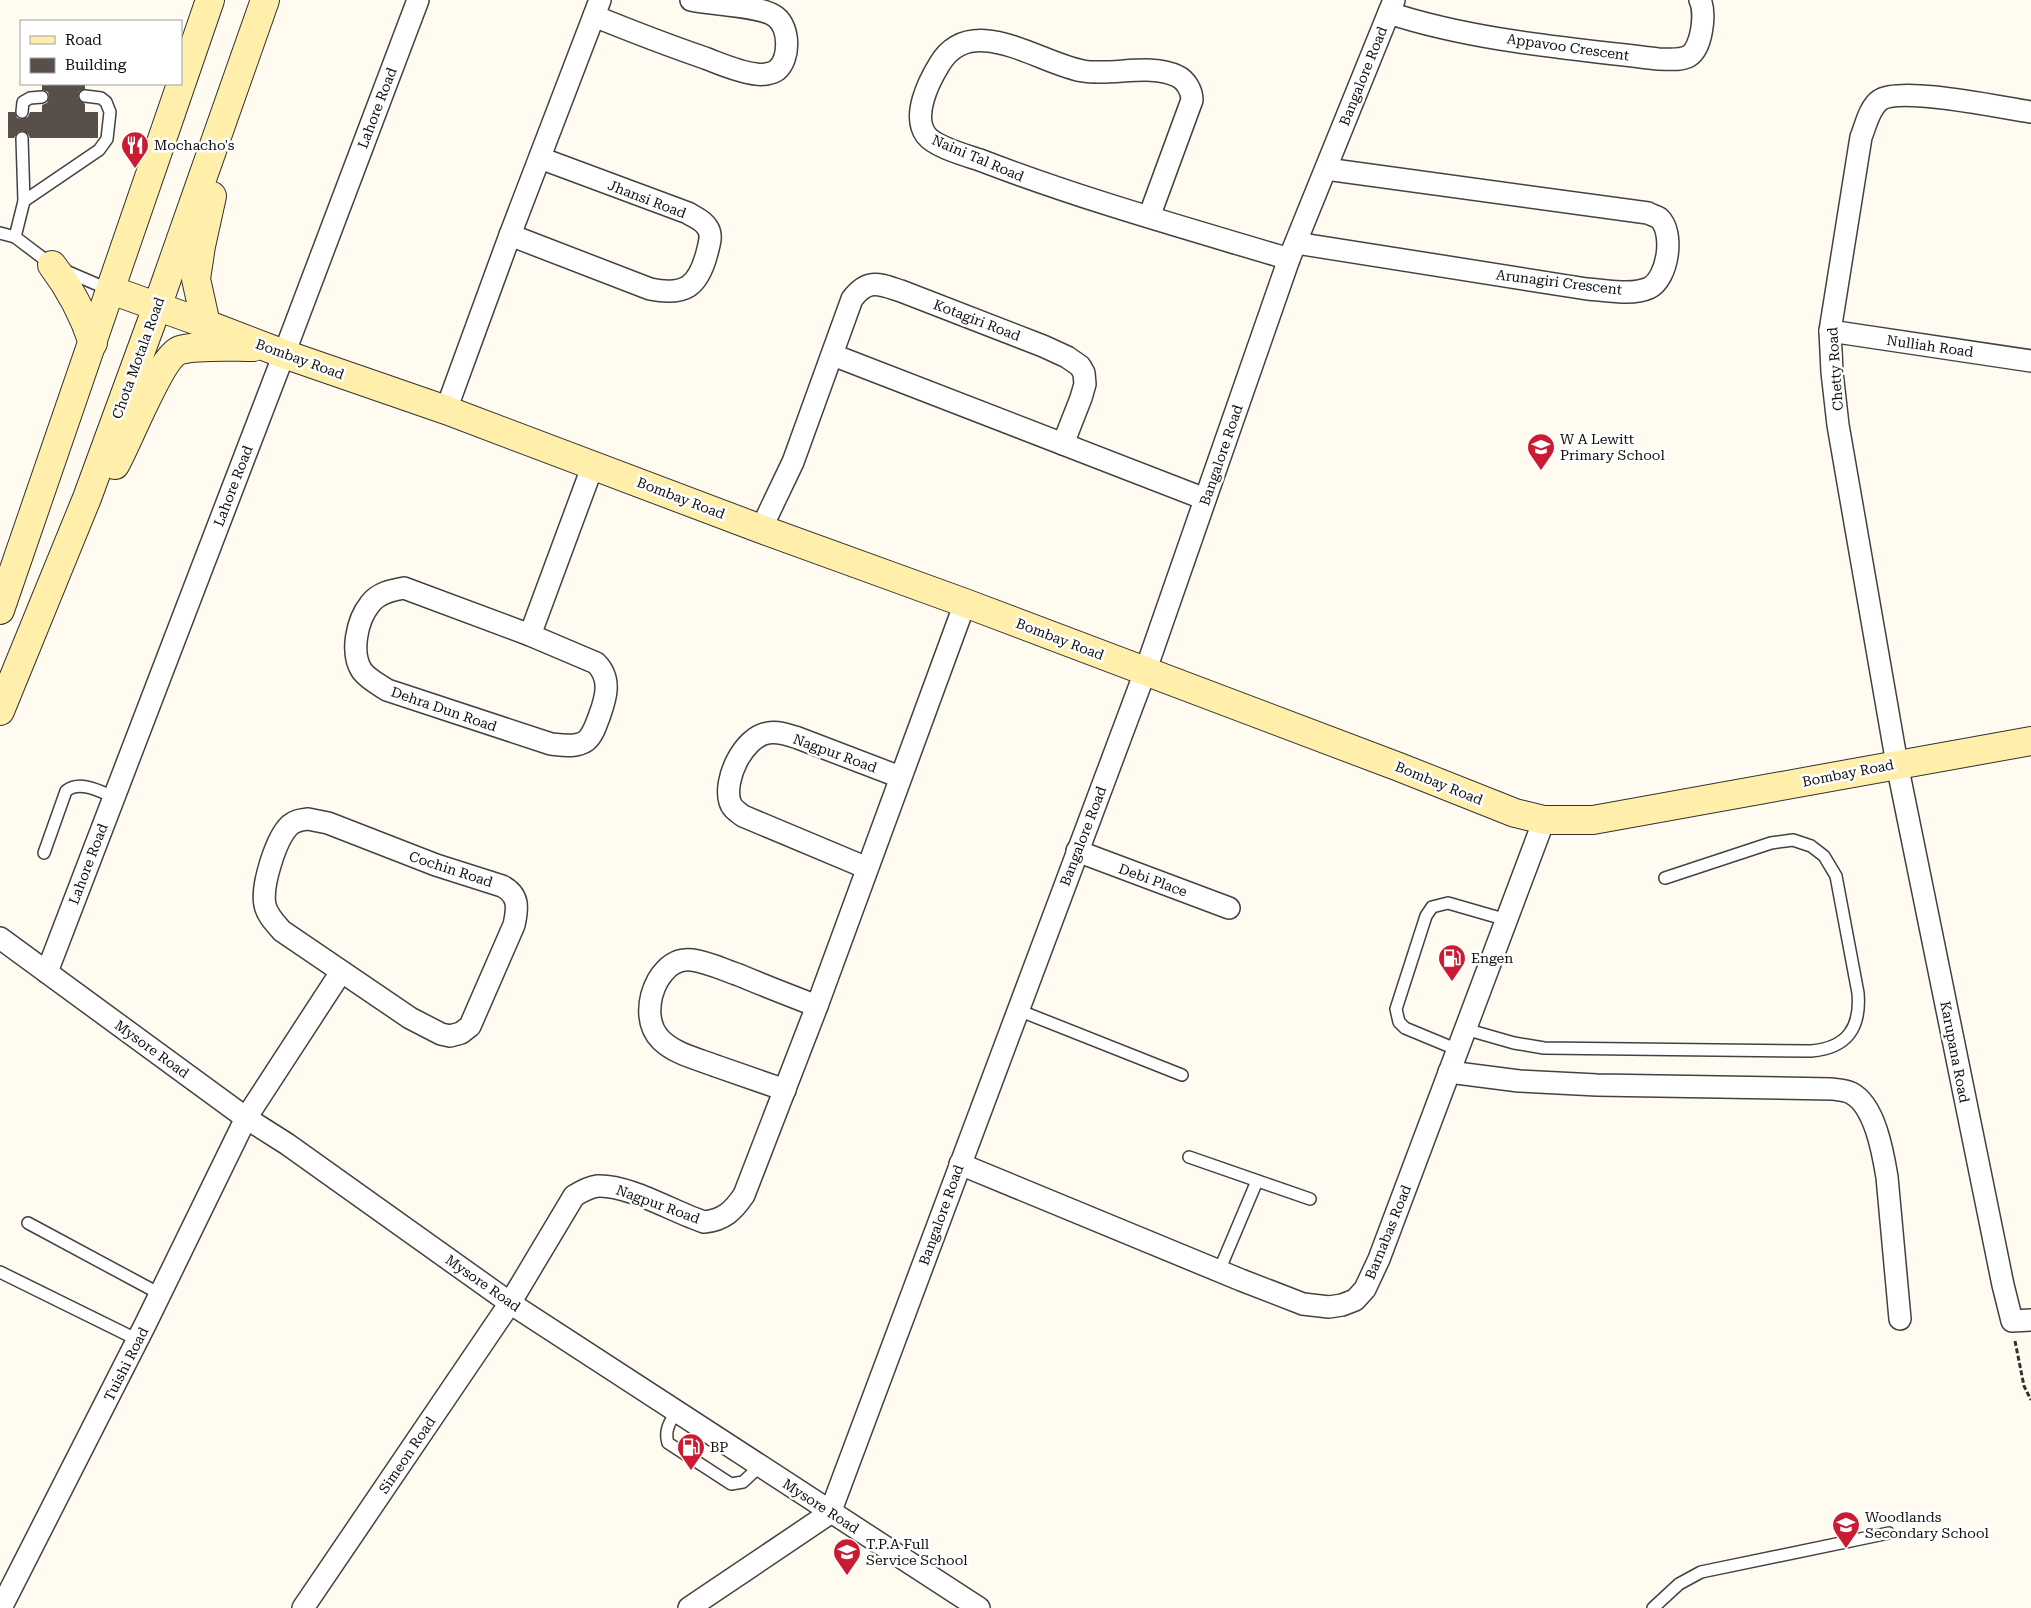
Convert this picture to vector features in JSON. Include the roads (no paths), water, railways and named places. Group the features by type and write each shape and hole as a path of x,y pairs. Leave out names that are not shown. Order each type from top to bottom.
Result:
{"street":[{"path":"182,82 210,0"},
{"name":"Chota Motala Road","path":"0,711 87,498 265,0"},
{"name":"Lahore Road","path":"47,972 114,797 273,350 418,0"},
{"path":"446,410 597,8 663,44 739,71 770,74 780,67 784,59 786,35 783,24 777,18 767,12 691,0"},
{"name":"Appavoo Crescent","path":"1392,6 1414,21 1476,35 1658,59 1679,59 1689,56 1694,51 1698,42 1703,25 1700,0"},
{"name":"Bangalore Road","path":"830,1512 1145,672 1293,251 1392,6"},
{"name":"Naini Tal Road","path":"1149,217 1192,100 1189,87 1184,80 1178,76 1158,72 1098,73 1082,71 1030,52 994,42 967,41 946,53 938,66 921,107 921,128 932,142 1029,179 1149,217 1293,251"},
{"path":"0,610 181,85"},
{"name":"Chetty Road","path":"1897,764 1838,425 1832,372 1830,332 1860,146 1870,111 1880,100 1895,95 1915,94 2031,112"},
{"path":"206,324 196,279 200,246 217,172 218,133"},
{"name":"Jhansi Road","path":"510,236 650,289 668,293 689,287 697,280 705,261 710,233 702,221 688,213 540,158"},
{"name":"Arunagiri Crescent","path":"1293,251 1623,291 1640,291 1651,287 1664,270 1668,256 1665,228 1659,218 1648,213 1326,169"},
{"path":"52,265 77,300 93,342"},
{"name":"Kotagiri Road","path":"761,529 793,462 852,299 860,288 868,284 878,284 901,291 1043,346 1067,357 1080,366 1084,372 1085,384 1082,398 1063,444"},
{"name":"Bombay Road","path":"111,290 273,350 446,410 1399,766 1515,813 1544,820 1593,820 2031,740"},
{"name":"Nulliah Road","path":"1830,332 2031,361"},
{"path":"87,498 112,472 160,372 174,353 189,349 273,350"},
{"path":"833,355 1205,499"},
{"path":"530,635 593,465"},
{"name":"Dehra Dun Road","path":"404,588 530,635 581,655 596,663 603,670 606,678 606,698 594,731 586,741 566,746 551,744 387,690 370,679 361,670 357,657 356,636 360,622 370,603 390,590 404,588"},
{"name":"Nagpur Road","path":"510,1303 566,1207 574,1196 585,1189 602,1186 623,1190 704,1222 715,1221 725,1217 734,1209 744,1195 817,1006 965,603"},
{"name":"Nagpur Road","path":"867,868 743,816 734,810 730,804 728,794 731,775 747,745 756,737 768,733 782,733 900,777"},
{"name":"Karupana Road","path":"1897,764 2001,1276 2021,1320"},
{"name":"Cochin Road","path":"308,819 328,823 436,865 512,891 516,901 517,913 514,925 478,1011 470,1026 461,1033 450,1036 410,1018 341,972 282,931 265,907 266,879 277,847 290,825 297,820 308,819"},
{"name":"Barnabas Road","path":"960,1164 1303,1304 1329,1307 1355,1300 1365,1289 1379,1259 1544,820"},
{"name":"Debi Place","path":"1077,851 1228,908"},
{"name":"Mysore Road","path":"0,938 246,1118 287,1144 510,1303 979,1608"},
{"path":"785,1090 681,1053 661,1040 652,1026 650,1016 650,1004 656,984 670,964 690,960 719,968 817,1006"},
{"path":"246,1118 341,972"},
{"path":"1449,1072 1485,1078 1578,1084 1832,1088 1850,1093 1859,1099 1867,1109 1874,1124 1883,1155 1887,1177 1900,1319"},
{"name":"Tuishi Road","path":"1,1608 138,1340 246,1118"},
{"name":"Simeon Road","path":"303,1608 510,1303"},
{"path":"690,1608 830,1512"}],"lane":[{"path":"24,201 95,153 107,139 110,119 108,105 101,98 85,96"},
{"path":"22,112 23,102 26,99 42,97"},
{"path":"15,237 24,201 22,138"},
{"path":"0,233 15,237 52,265 111,290"},
{"path":"44,853 68,789 76,786 87,787 114,797"},
{"path":"1465,1029 1514,1043 1544,1048 1811,1051 1825,1050 1846,1039 1852,1031 1857,1017 1859,1006 1858,992 1836,876 1824,856 1812,846 1793,840 1771,843 1665,878"},
{"path":"1458,1050 1406,1028 1399,1022 1396,1009 1426,916 1432,907 1448,903 1507,920"},
{"path":"1018,1010 1182,1075"},
{"path":"1189,1157 1310,1199"},
{"path":"1220,1271 1257,1181"},
{"path":"28,1223 160,1294"},
{"path":"0,1272 138,1340"},
{"path":"676,1412 668,1426 666,1436 668,1443 731,1484 742,1482 760,1466"},
{"path":"1653,1608 1679,1584 1701,1572 1889,1533"}],"place":[{"name":"Mochacho's","path":"135,169"},
{"name":"W A Lewitt Primary School","path":"1541,471"},
{"name":"Engen","path":"1452,982"},
{"name":"BP","path":"691,1471"},
{"name":"Woodlands Secondary School","path":"1846,1549"},
{"name":"T.P.A Full Service School","path":"847,1576"}]}
